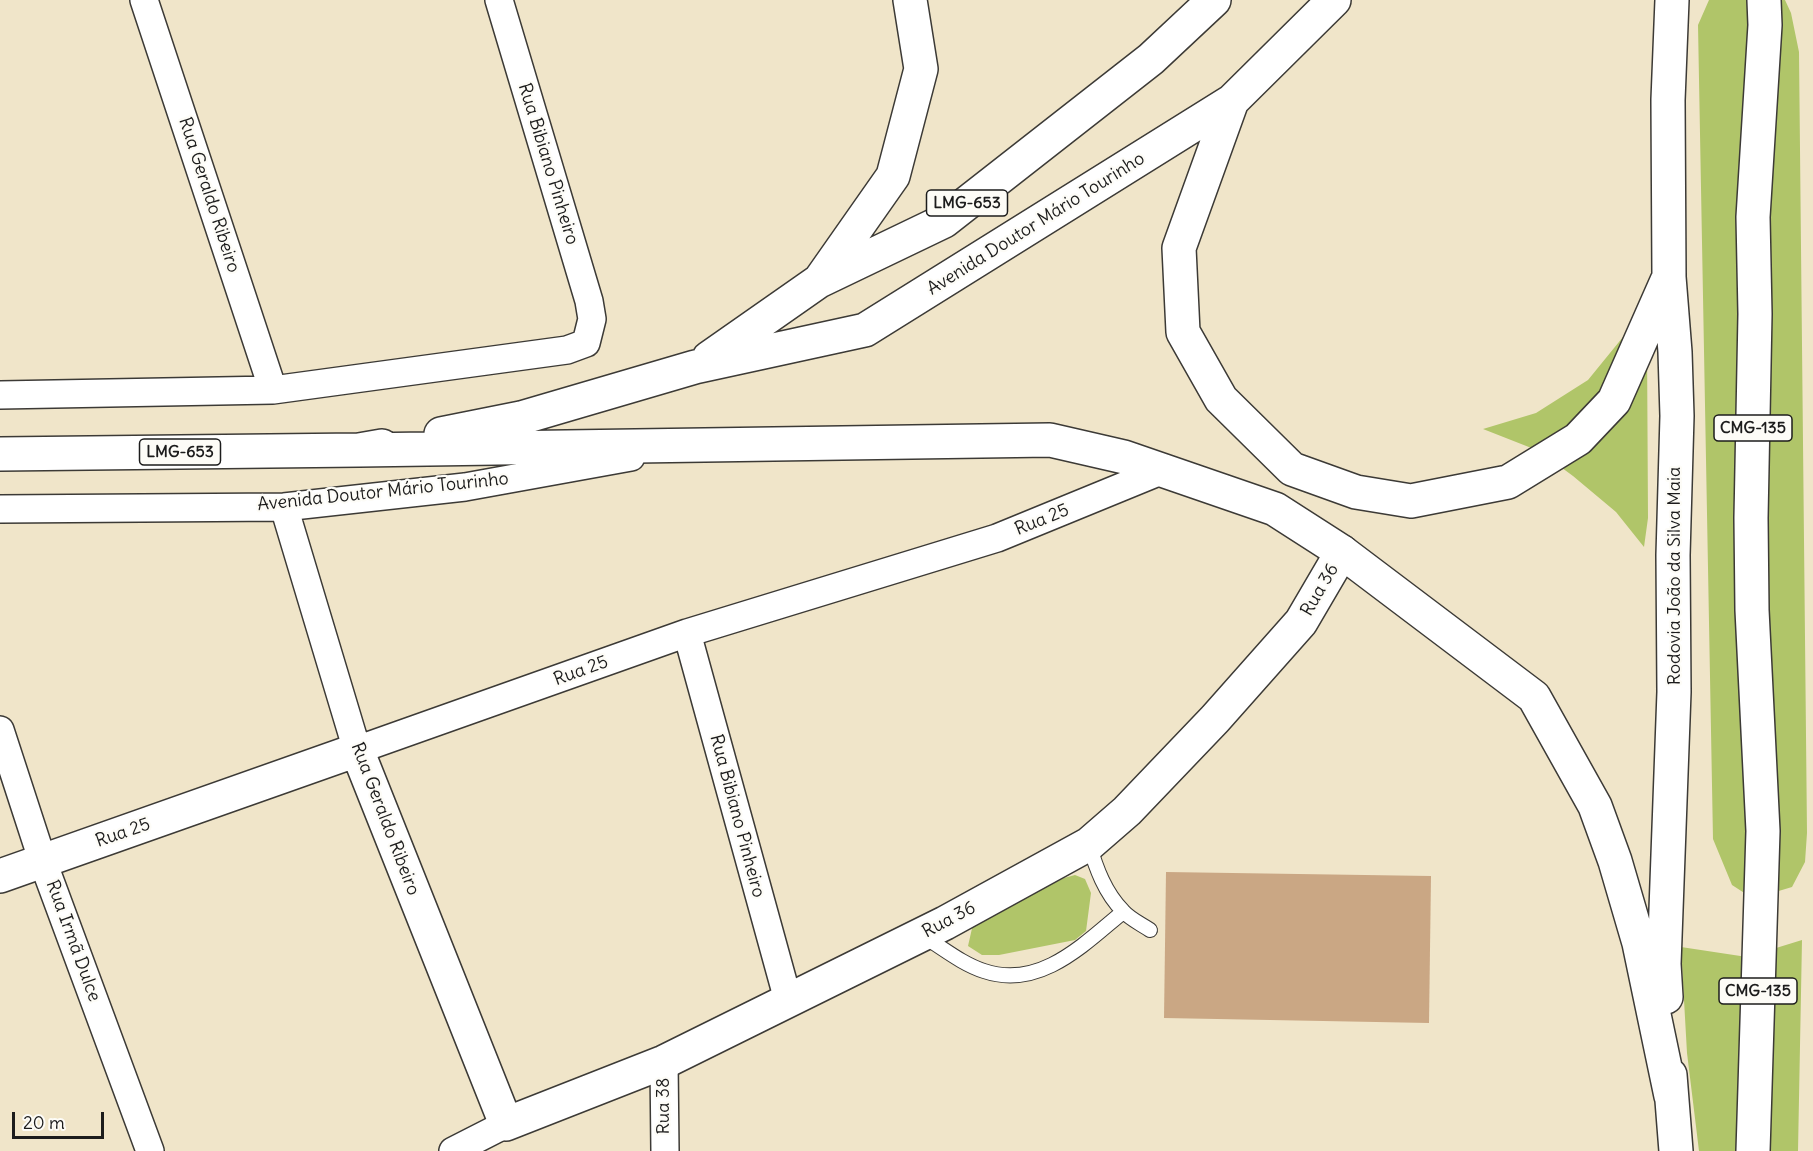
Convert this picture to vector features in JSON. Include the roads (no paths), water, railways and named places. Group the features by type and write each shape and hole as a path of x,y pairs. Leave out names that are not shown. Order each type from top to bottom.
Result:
{"main road":[{"path":"819,281 893,176 921,69 910,0"},
{"name":"Avenida Doutor Mário Tourinho","path":"695,367 819,281 944,221 1151,59 1214,0"},
{"name":"Avenida Doutor Mário Tourinho","path":"0,454 359,450 521,418 695,367 865,330 1232,101 1334,0"},
{"name":"Rodovia João da Silva Maia","path":"1672,0 1668,100 1669,277 1677,416 1673,555 1674,692 1664,964 1676,1151"},
{"name":"CMG-135","path":"1753,1151 1763,831 1752,610 1751,518 1755,314 1753,217 1765,25 1764,0"},
{"path":"1232,101 1179,249 1183,332 1221,399 1292,469 1356,492 1411,501 1508,482 1578,439 1614,401 1669,277"},
{"path":"359,450 1050,440 1124,457 1275,509 1342,552 1534,697 1594,806 1615,861 1640,943 1671,1096"},
{"name":"Rua 36","path":"506,1124 664,1062 922,935 1089,844 1127,811 1215,719 1301,622 1342,552"},
{"name":"Rua 25","path":"0,876 357,750"},
{"name":"Rua Geraldo Ribeiro","path":"357,750 506,1124"}],"street":[{"name":"Rua Geraldo Ribeiro","path":"144,0 273,390"},
{"name":"Rua Bibiano Pinheiro","path":"273,390 567,350 586,343 592,319 589,301 499,0"},
{"path":"0,395 273,390"},
{"name":"Avenida Doutor Mário Tourinho","path":"0,509 284,507 465,487 692,446"},
{"name":"Rua 25","path":"357,750 687,633 997,538 1163,470"},
{"name":"Rua Geraldo Ribeiro","path":"284,507 357,750"},
{"name":"Rua Bibiano Pinheiro","path":"687,633 788,1000"},
{"name":"Rua Irmã Dulce","path":"0,730 44,862 150,1151"},
{"name":"Rua 38","path":"664,1062 665,1151"},
{"name":"Rua 36","path":"453,1151 506,1124"}],"lane":[{"path":"1089,844 1096,871 1107,891 1123,912 1150,930"},
{"path":"922,935 985,972 1006,975 1026,974 1046,968 1066,958 1123,912"}]}
